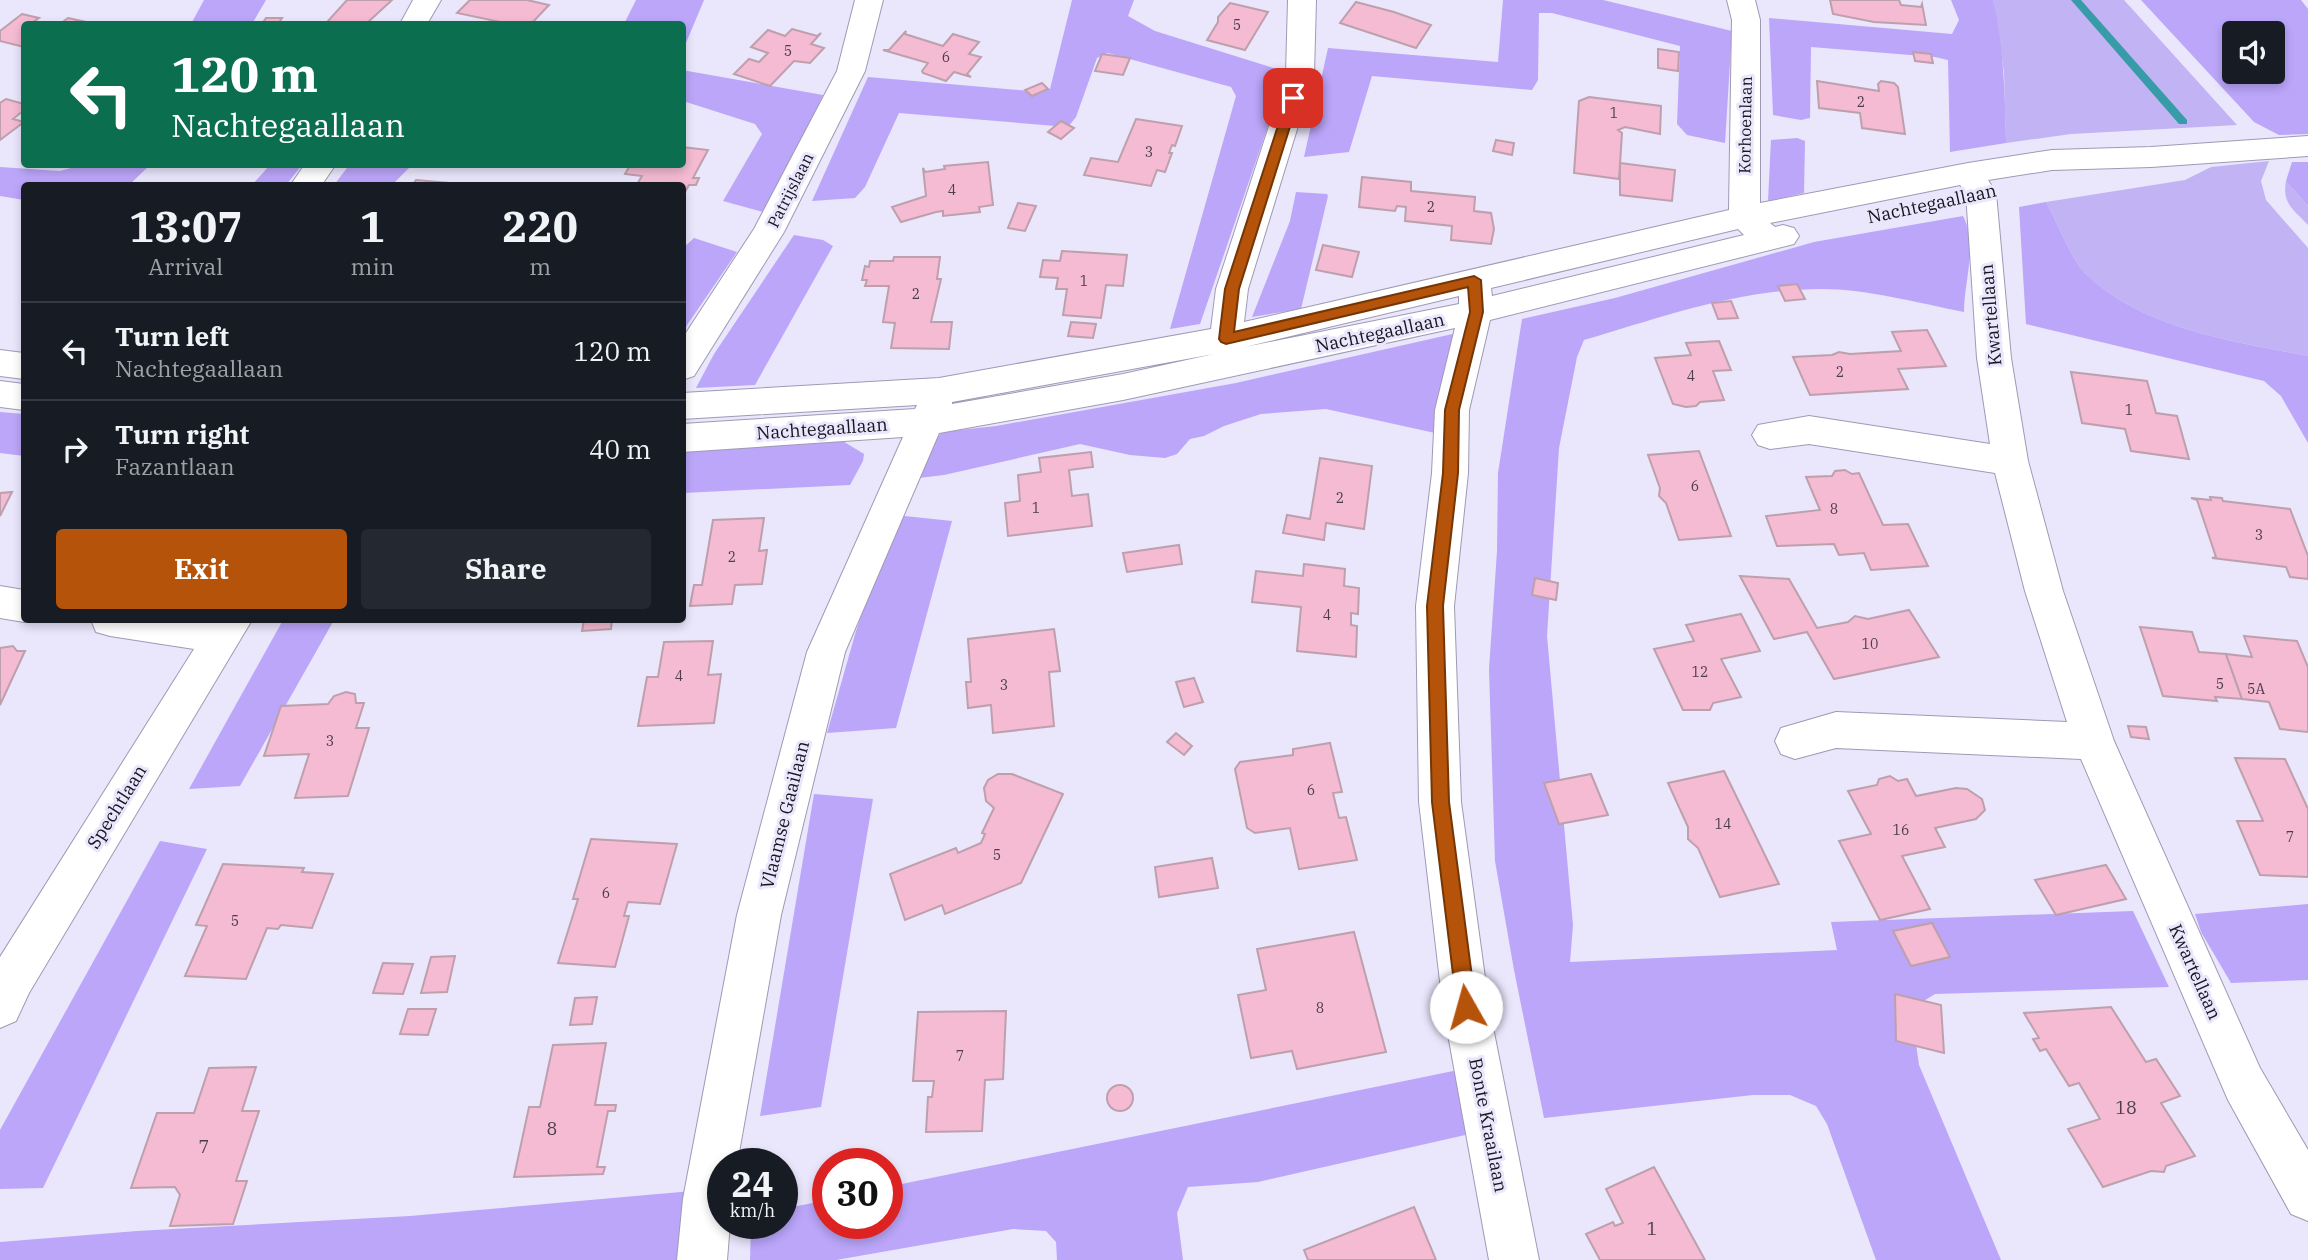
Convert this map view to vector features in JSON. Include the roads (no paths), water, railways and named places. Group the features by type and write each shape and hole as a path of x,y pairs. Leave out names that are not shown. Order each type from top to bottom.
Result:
{"street":[{"path":"416,21 427,0"},
{"name":"Patrijslaan","path":"686,361 768,232 845,83 851,71 869,0"},
{"path":"1230,352 1232,289 1300,74 1302,0"},
{"name":"Korhoenlaan","path":"1741,0 1746,20 1744,217"},
{"name":"Nachtegaallaan","path":"1475,296 1744,217 1974,183 2077,175 2151,157 2308,146"},
{"name":"Nachtegaallaan","path":"686,437 933,406 1230,352 1475,296 1769,239 1974,183"},
{"name":"Kwartellaan","path":"1974,183 1994,358 2010,461 2043,591 2094,741 2244,1084 2308,1197"},
{"path":"1744,217 1769,239"},
{"name":"Bonte Kraailaan","path":"1475,296 1452,410 1450,473 1435,606 1440,788 1466,1007 1514,1260"},
{"path":"0,363 21,366"},
{"path":"0,394 21,397"},
{"name":"Nachtegaallaan","path":"686,406 933,406"},
{"name":"Vlaamse Gaailaan","path":"702,1260 707,1199 759,915 826,652 933,406"},
{"path":"1770,435 1809,430 2010,461"},
{"path":"0,602 21,606"},
{"name":"Spechtlaan","path":"4,986 227,628 154,623"},
{"path":"1796,741 1836,730 2094,741"}],"waterway":[{"path":"2076,0 2183,122"}]}
